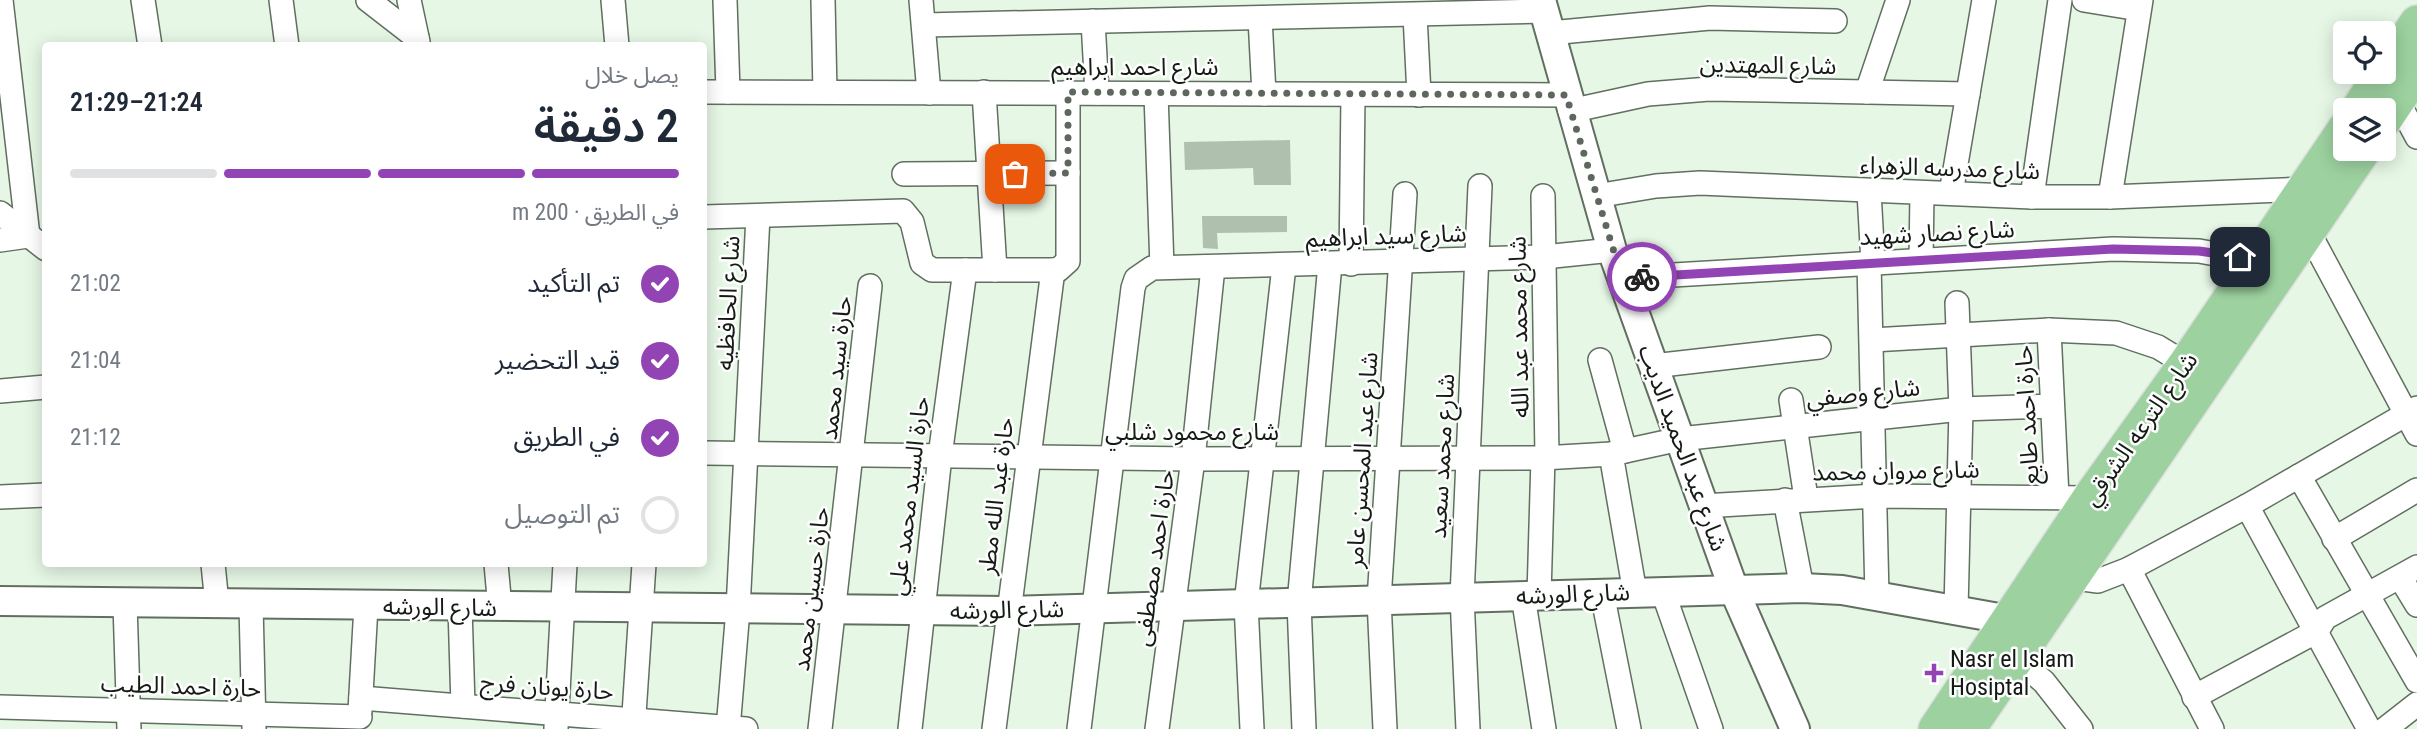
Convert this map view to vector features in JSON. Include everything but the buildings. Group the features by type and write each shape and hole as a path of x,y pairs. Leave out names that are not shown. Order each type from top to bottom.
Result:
{"main road":[{"path":"2387,91 2417,23"},
{"path":"2387,91 2417,71"},
{"name":"شارع الترعه الشرقي","path":"1936,729 2010,620 2074,497 2186,364 2333,147"},
{"name":"شارع الترعه الشرقي","path":"1968,729 2356,161"}],"street":[{"path":"1,0 37,242"},
{"path":"143,0 148,42"},
{"path":"281,0 286,42"},
{"path":"369,0 418,42"},
{"path":"409,0 418,42"},
{"path":"614,0 617,42"},
{"path":"724,0 728,92"},
{"path":"823,0 825,92"},
{"path":"921,0 929,93"},
{"path":"1867,92 1898,0"},
{"path":"1951,193 1984,0"},
{"path":"2032,197 2060,0"},
{"path":"2084,0 2140,4 2110,197"},
{"path":"924,25 1415,15 1835,21"},
{"path":"1415,15 1419,95"},
{"name":"شارع عبد الحميد الديب","path":"1545,15 1612,250 1734,590 1795,729"},
{"path":"1260,18 1264,94"},
{"path":"1093,21 1097,93"},
{"name":"شارع المهتدين","path":"1568,103 1608,101 1678,91 1968,94"},
{"path":"2387,91 2417,137"},
{"name":"شارع احمد ابراهيم","path":"707,92 1419,95 1568,103"},
{"path":"984,92 995,270"},
{"path":"707,217 903,211 912,222 920,258 932,270 1053,271 1062,268 1068,261 1068,92"},
{"path":"1079,729 1133,288 1143,272 1162,267 1156,94"},
{"path":"1304,729 1299,603 1313,458 1341,264 1353,95"},
{"path":"904,174 1068,173"},
{"name":"شارع مدرسه الزهراء","path":"1596,196 1656,186 1700,183 2032,197 2110,197 2305,189"},
{"name":"شارع محمد سعيد","path":"1468,729 1462,597 1480,186"},
{"path":"1869,192 1877,596"},
{"path":"1921,260 1922,193"},
{"name":"شارع عبد المحسن عامر","path":"1385,729 1379,600 1405,194"},
{"name":"شارع محمد عبد الله","path":"1543,196 1545,458 1531,595 1544,729"},
{"path":"0,213 37,242"},
{"name":"شارع الحافظيه","path":"734,728 758,216"},
{"path":"2308,230 2411,411 2417,434"},
{"path":"0,240 37,242"},
{"name":"شارع نصار شهيد","path":"1622,278 2113,249 2199,251 2255,261"},
{"name":"شارع سيد ابراهيم","path":"1162,267 1284,266 1544,257 1612,250"},
{"path":"1252,729 1246,604 1284,266"},
{"name":"حارة احمد مصطفى","path":"1157,729 1193,460 1213,267"},
{"name":"حارة السيد محمد علي","path":"910,729 940,456 965,270"},
{"name":"حارة عبد الله مطر","path":"994,729 1053,271"},
{"name":"حارة سيد محمد","path":"854,455 870,286"},
{"path":"1956,609 1961,409 1958,303"},
{"path":"1872,340 2049,330 2130,337 2186,364"},
{"name":"حارة احمد طايع","path":"2049,330 2052,406 2074,497"},
{"path":"1653,366 1819,346"},
{"path":"1601,360 1618,452 1635,593"},
{"path":"0,391 42,387"},
{"path":"1791,400 1796,427 1796,499 1802,588"},
{"name":"شارع وصفي","path":"1680,439 1961,409 2052,406"},
{"path":"2075,572 2083,579 2098,581 2129,569 2247,506 2411,411"},
{"name":"شارع محمود شلبي","path":"707,453 1193,460 1545,458 1618,452 1680,439"},
{"name":"حارة حسين محمد","path":"820,729 854,455"},
{"path":"2299,476 2417,681"},
{"path":"2334,539 2417,491"},
{"path":"0,497 42,495"},
{"name":"شارع مروان محمد","path":"1703,506 1876,496 2074,497"},
{"path":"2247,506 2369,729"},
{"path":"214,567 217,604"},
{"path":"496,567 500,608"},
{"path":"557,721 565,567"},
{"path":"633,724 644,567"},
{"path":"2129,569 2212,729"},
{"path":"2194,697 2317,631 2325,618 2408,572 2417,605"},
{"name":"شارع الورشه","path":"0,601 922,612 1802,588 1877,596 2010,620"},
{"path":"1663,592 1711,729"},
{"path":"1602,593 1629,729"},
{"path":"125,604 129,720"},
{"path":"251,605 254,722"},
{"path":"360,715 366,606"},
{"path":"460,607 463,706"},
{"path":"2016,658 2044,682 2081,729"},
{"path":"2385,729 2417,704"},
{"name":"حارة يونان فرج","path":"360,715 463,706 557,721 734,728"},
{"name":"حارة احمد الطيب","path":"0,707 129,720 254,722 360,715"}],"way so far":[{"path":"1015,174 1068,173 1068,92 1566,95 1622,278 1642,277"}],"place":[{"name":"Nasr el Islam Hosiptal","path":"1934,673"}],"route":[{"path":"1642,277 2113,249 2199,251 2240,257"}]}
